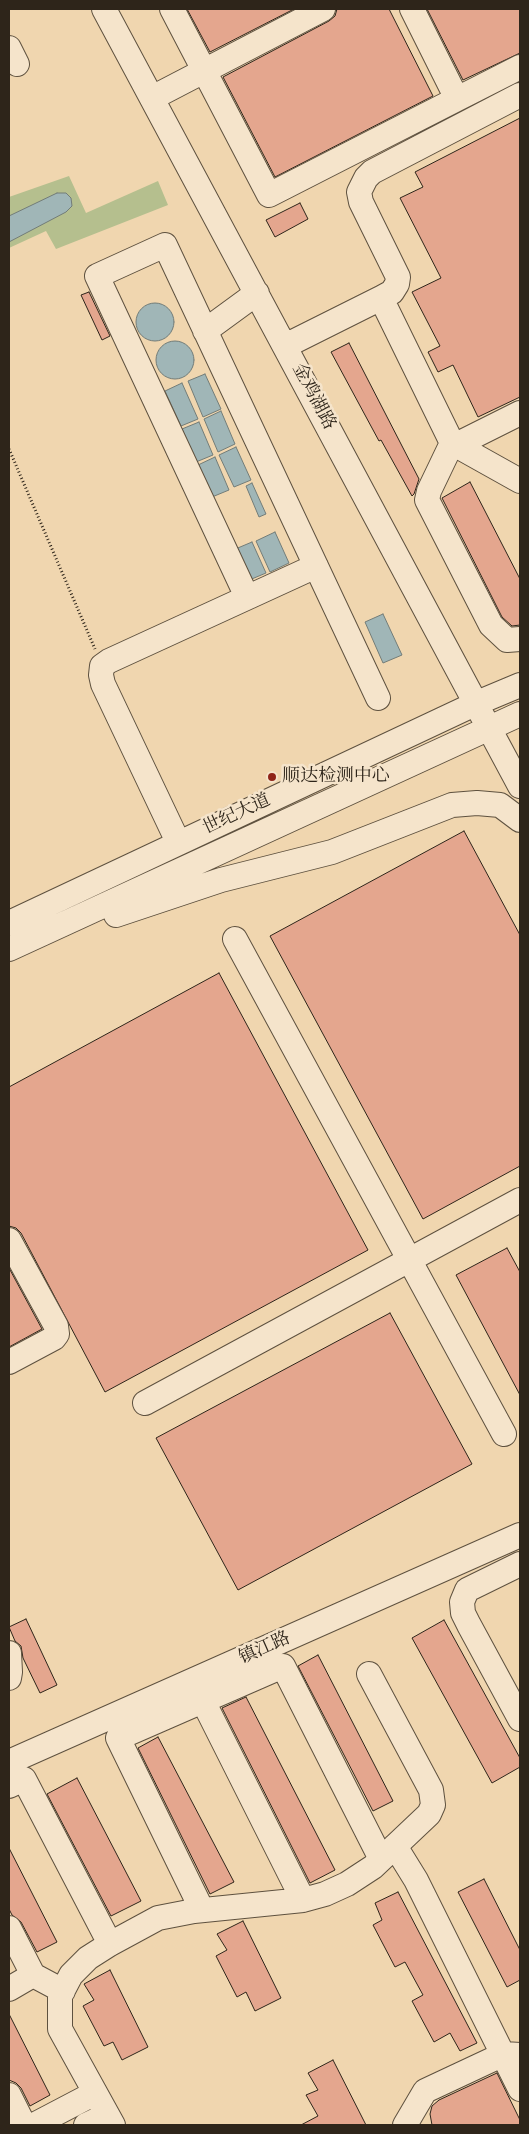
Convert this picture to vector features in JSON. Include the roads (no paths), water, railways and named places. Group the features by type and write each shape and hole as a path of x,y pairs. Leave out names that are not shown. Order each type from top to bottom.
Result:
{"street":[{"name":"金鸡湖路","path":"104,9 520,786"},
{"path":"172,9 270,194 520,68"},
{"path":"152,98 323,9"},
{"path":"412,9 457,99"},
{"path":"285,346 392,292 397,284 398,277 361,202 359,192 366,178 372,172 520,95"},
{"path":"247,597 97,276 165,245 378,698"},
{"path":"205,331 257,293"},
{"path":"381,298 454,444 520,481"},
{"path":"520,413 454,444 429,491 427,500 490,624 507,640 520,639"},
{"path":"178,842 103,684 102,666 109,661 316,566"},
{"name":"世纪大道","path":"9,923 178,842 477,703 520,685"},
{"name":"世纪大道","path":"9,949 520,714"},
{"path":"9,954 155,900 221,880 332,852 452,805 477,803 500,805 520,820"},
{"path":"234,939 504,1434"},
{"path":"145,1403 520,1200"},
{"path":"9,1240 56,1326 57,1334 54,1338 9,1362"},
{"name":"镇江路","path":"9,1762 520,1535"},
{"path":"520,1564 467,1590 462,1602 469,1625 520,1719"},
{"path":"9,1653 9,1678"},
{"path":"202,1910 118,1738 283,1666 388,1853 416,1880 512,2055 520,2089"},
{"path":"102,2122 95,2093 60,2030 60,1996 71,1975 88,1958 158,1918 202,1910 303,1900 325,1894 347,1884 388,1853 429,1814 432,1804 431,1790 369,1674"},
{"path":"203,1701 303,1900"},
{"path":"9,1786 24,1779 110,1944"},
{"path":"9,1928 33,1975 63,1991"},
{"path":"9,1989 33,1975"},
{"path":"405,2125 425,2091 512,2055"},
{"path":"34,2125 95,2093"},
{"path":"9,2095 24,2125"}],"place":[{"name":"顺达检测中心","path":"272,777"}]}
